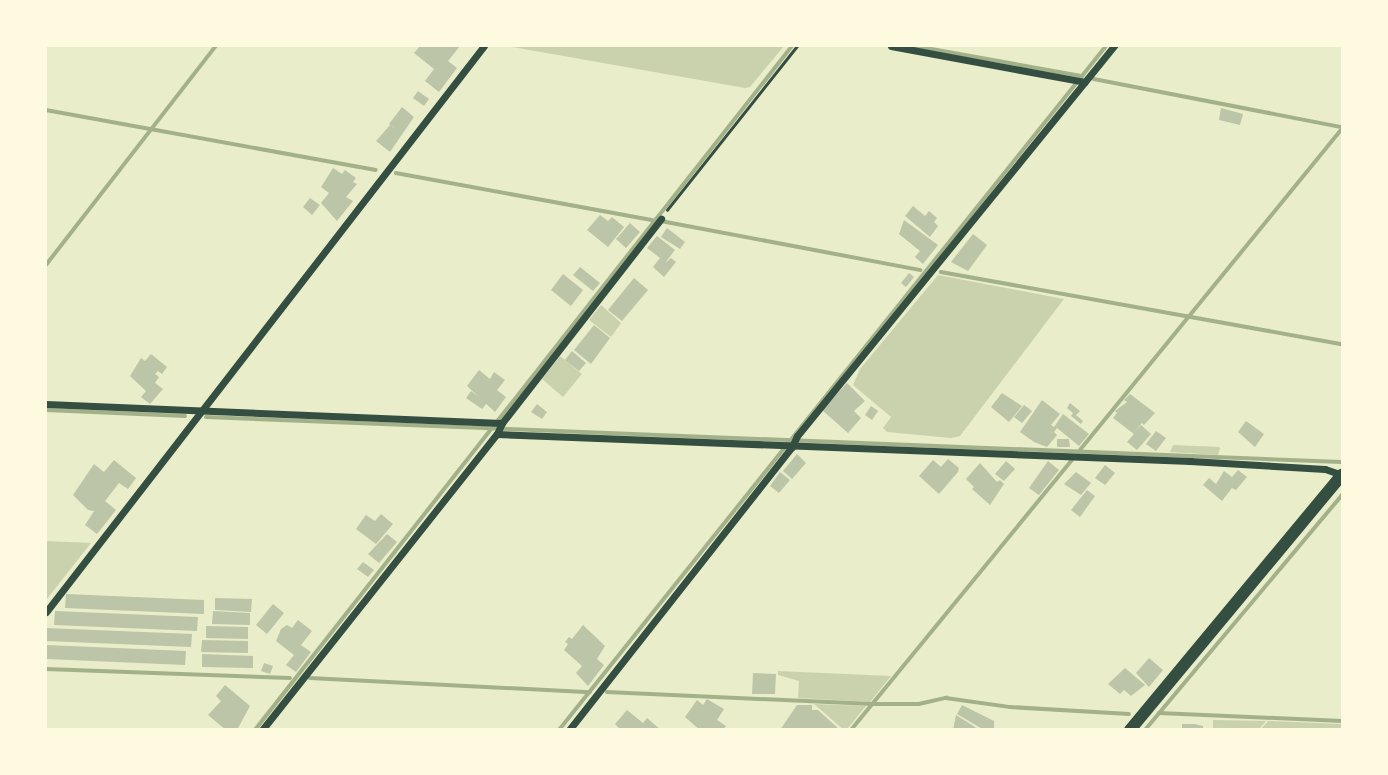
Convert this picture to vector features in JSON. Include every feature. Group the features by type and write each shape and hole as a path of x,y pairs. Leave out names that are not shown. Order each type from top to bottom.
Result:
{"main road":[{"path":"1130,730 1342,475"}],"street":[{"path":"46,612 484,46"},
{"path":"891,46 1081,81"},
{"path":"569,730 790,444 1081,81 1114,46"},
{"path":"262,730 659,221"},
{"path":"46,404 488,423 499,427 790,444 1325,469 1342,475"}],"path":[{"path":"659,221 797,46"}],"green space":[{"path":"506,46 784,46 750,87 745,88"},
{"path":"938,275 1064,299 960,436 951,438 887,432 883,428 891,417 853,385 860,369"},
{"path":"601,305 621,323 611,337 589,320"},
{"path":"560,356 582,374 563,397 542,379"},
{"path":"1173,445 1220,448 1218,455 1170,452"},
{"path":"46,541 91,543 46,600"},
{"path":"778,671 891,676 870,702 798,698 799,681 778,675"},
{"path":"814,704 866,706 844,730"},
{"path":"1213,720 1266,721 1259,729 1213,729"},
{"path":"1268,721 1342,724 1342,729 1261,729"}],"building":[{"path":"420,46 460,46 448,61 457,68 439,92 425,81 434,69 414,53"},
{"path":"418,91 429,99 424,106 413,98"},
{"path":"402,107 414,117 390,152 376,141 390,125 398,130 389,124"},
{"path":"1221,108 1243,114 1240,125 1219,120"},
{"path":"333,168 342,174 345,170 356,178 353,182 357,184 346,197 353,201 337,221 321,203 329,193 321,187"},
{"path":"310,198 320,205 312,215 303,207"},
{"path":"913,206 925,216 929,211 937,218 934,222 938,226 930,237 905,216"},
{"path":"600,215 608,221 612,217 624,227 608,247 587,230"},
{"path":"904,220 938,245 923,264 915,257 920,251 899,234"},
{"path":"630,223 640,232 626,248 616,239"},
{"path":"667,228 685,242 680,249 661,237"},
{"path":"973,234 987,245 968,271 951,262"},
{"path":"657,236 675,250 665,263 671,258 676,262 664,277 653,267 660,258 647,248"},
{"path":"580,267 600,283 593,291 573,275"},
{"path":"909,273 914,277 906,287 901,283"},
{"path":"563,274 583,290 571,306 551,290"},
{"path":"634,278 648,290 622,321 608,310"},
{"path":"594,325 610,338 591,364 574,350"},
{"path":"572,351 586,363 579,371 565,360"},
{"path":"151,354 167,367 162,374 158,371 155,374 159,377 155,383 163,389 150,404 141,397 146,391 130,376 141,358 145,361"},
{"path":"479,370 490,379 494,372 505,380 497,390 506,397 495,412 467,386"},
{"path":"847,383 865,401 854,411 861,418 848,433 822,410"},
{"path":"471,391 487,403 482,409 466,398"},
{"path":"1002,393 1022,406 1009,422 991,407"},
{"path":"1130,394 1155,413 1144,425 1142,423 1135,431 1141,425 1151,434 1137,450 1127,442 1134,434 1113,418 1117,413 1115,411 1127,402 1124,400"},
{"path":"1042,400 1060,414 1051,425 1054,427 1063,414 1089,434 1079,446 1057,428 1054,432 1057,435 1047,447 1020,432"},
{"path":"1070,403 1080,411 1076,415 1083,421 1081,424 1071,416 1073,413 1067,408"},
{"path":"537,404 547,412 542,419 531,412"},
{"path":"1024,405 1032,411 1022,423 1014,417"},
{"path":"871,406 878,411 872,420 865,415"},
{"path":"1246,421 1264,434 1255,447 1238,432"},
{"path":"1156,431 1166,438 1156,451 1146,444"},
{"path":"1057,439 1069,439 1070,447 1057,447"},
{"path":"797,454 806,463 792,479 783,471"},
{"path":"948,459 959,468 958,472 939,494 919,476 933,460 941,467"},
{"path":"114,460 136,478 128,489 119,483 105,501 116,510 97,534 85,525 94,511 88,510 73,495 94,464 104,472"},
{"path":"1006,461 1015,469 1004,481 995,474"},
{"path":"1048,461 1059,470 1039,495 1029,488"},
{"path":"980,463 997,482 1000,480 1004,484 990,505 972,489 974,487 966,479"},
{"path":"1105,465 1115,473 1105,485 1095,478"},
{"path":"1238,470 1247,477 1236,490 1232,488 1222,501 1203,485 1209,478 1216,484 1224,471 1232,477"},
{"path":"780,472 790,480 779,493 770,486"},
{"path":"1076,472 1091,483 1081,495 1064,484"},
{"path":"1087,490 1095,496 1080,517 1071,510"},
{"path":"381,514 393,524 376,544 356,529 366,515 375,521"},
{"path":"387,534 397,542 379,563 368,554"},
{"path":"363,562 374,570 368,577 357,569"},
{"path":"66,594 204,600 204,614 65,608"},
{"path":"215,598 252,599 251,612 215,610"},
{"path":"273,604 284,613 267,634 256,625"},
{"path":"55,611 198,617 197,631 54,625"},
{"path":"213,611 250,613 250,625 212,624"},
{"path":"298,620 312,631 301,645 311,652 296,672 286,665 294,655 276,641 281,629 287,625 292,628"},
{"path":"583,625 605,646 597,659 604,665 588,686 576,673 582,666 564,650 568,644 565,642 569,637 572,639"},
{"path":"206,626 248,627 248,639 206,638"},
{"path":"46,628 192,634 191,647 46,641"},
{"path":"202,640 248,641 248,653 201,652"},
{"path":"46,645 186,651 185,665 46,659"},
{"path":"202,654 253,656 253,668 202,667"},
{"path":"1149,658 1163,670 1149,687 1136,673"},
{"path":"264,663 273,666 270,674 261,671"},
{"path":"1125,668 1145,685 1131,696 1124,690 1120,694 1108,684"},
{"path":"753,673 776,674 775,694 752,694"},
{"path":"225,685 250,706 237,730 226,730 208,715 221,701 216,696"},
{"path":"707,699 724,709 717,720 726,726 723,730 700,730 685,717 697,700 703,705"},
{"path":"797,705 812,705 812,710 818,710 840,730 780,730"},
{"path":"962,705 994,721 994,730 984,730 957,714"},
{"path":"627,710 643,723 647,718 661,730 621,730 615,724"},
{"path":"956,715 972,725 979,730 953,730"},
{"path":"1182,724 1203,726 1203,730 1182,730"}],"waterway":[{"path":"46,265 216,46"},
{"path":"255,730 792,46"},
{"path":"915,46 1082,76"},
{"path":"559,730 1106,46"},
{"path":"1094,79 1342,127"},
{"path":"46,110 376,170"},
{"path":"1080,450 1342,129"},
{"path":"396,173 653,220"},
{"path":"661,221 920,270"},
{"path":"941,272 1342,344"},
{"path":"46,410 185,416"},
{"path":"206,417 1341,462"},
{"path":"851,730 1073,459"},
{"path":"1145,730 1342,495"},
{"path":"46,669 290,678"},
{"path":"310,678 590,692"},
{"path":"607,692 872,704 919,704 946,698 1010,707 1129,714"},
{"path":"1159,713 1342,721"}]}
